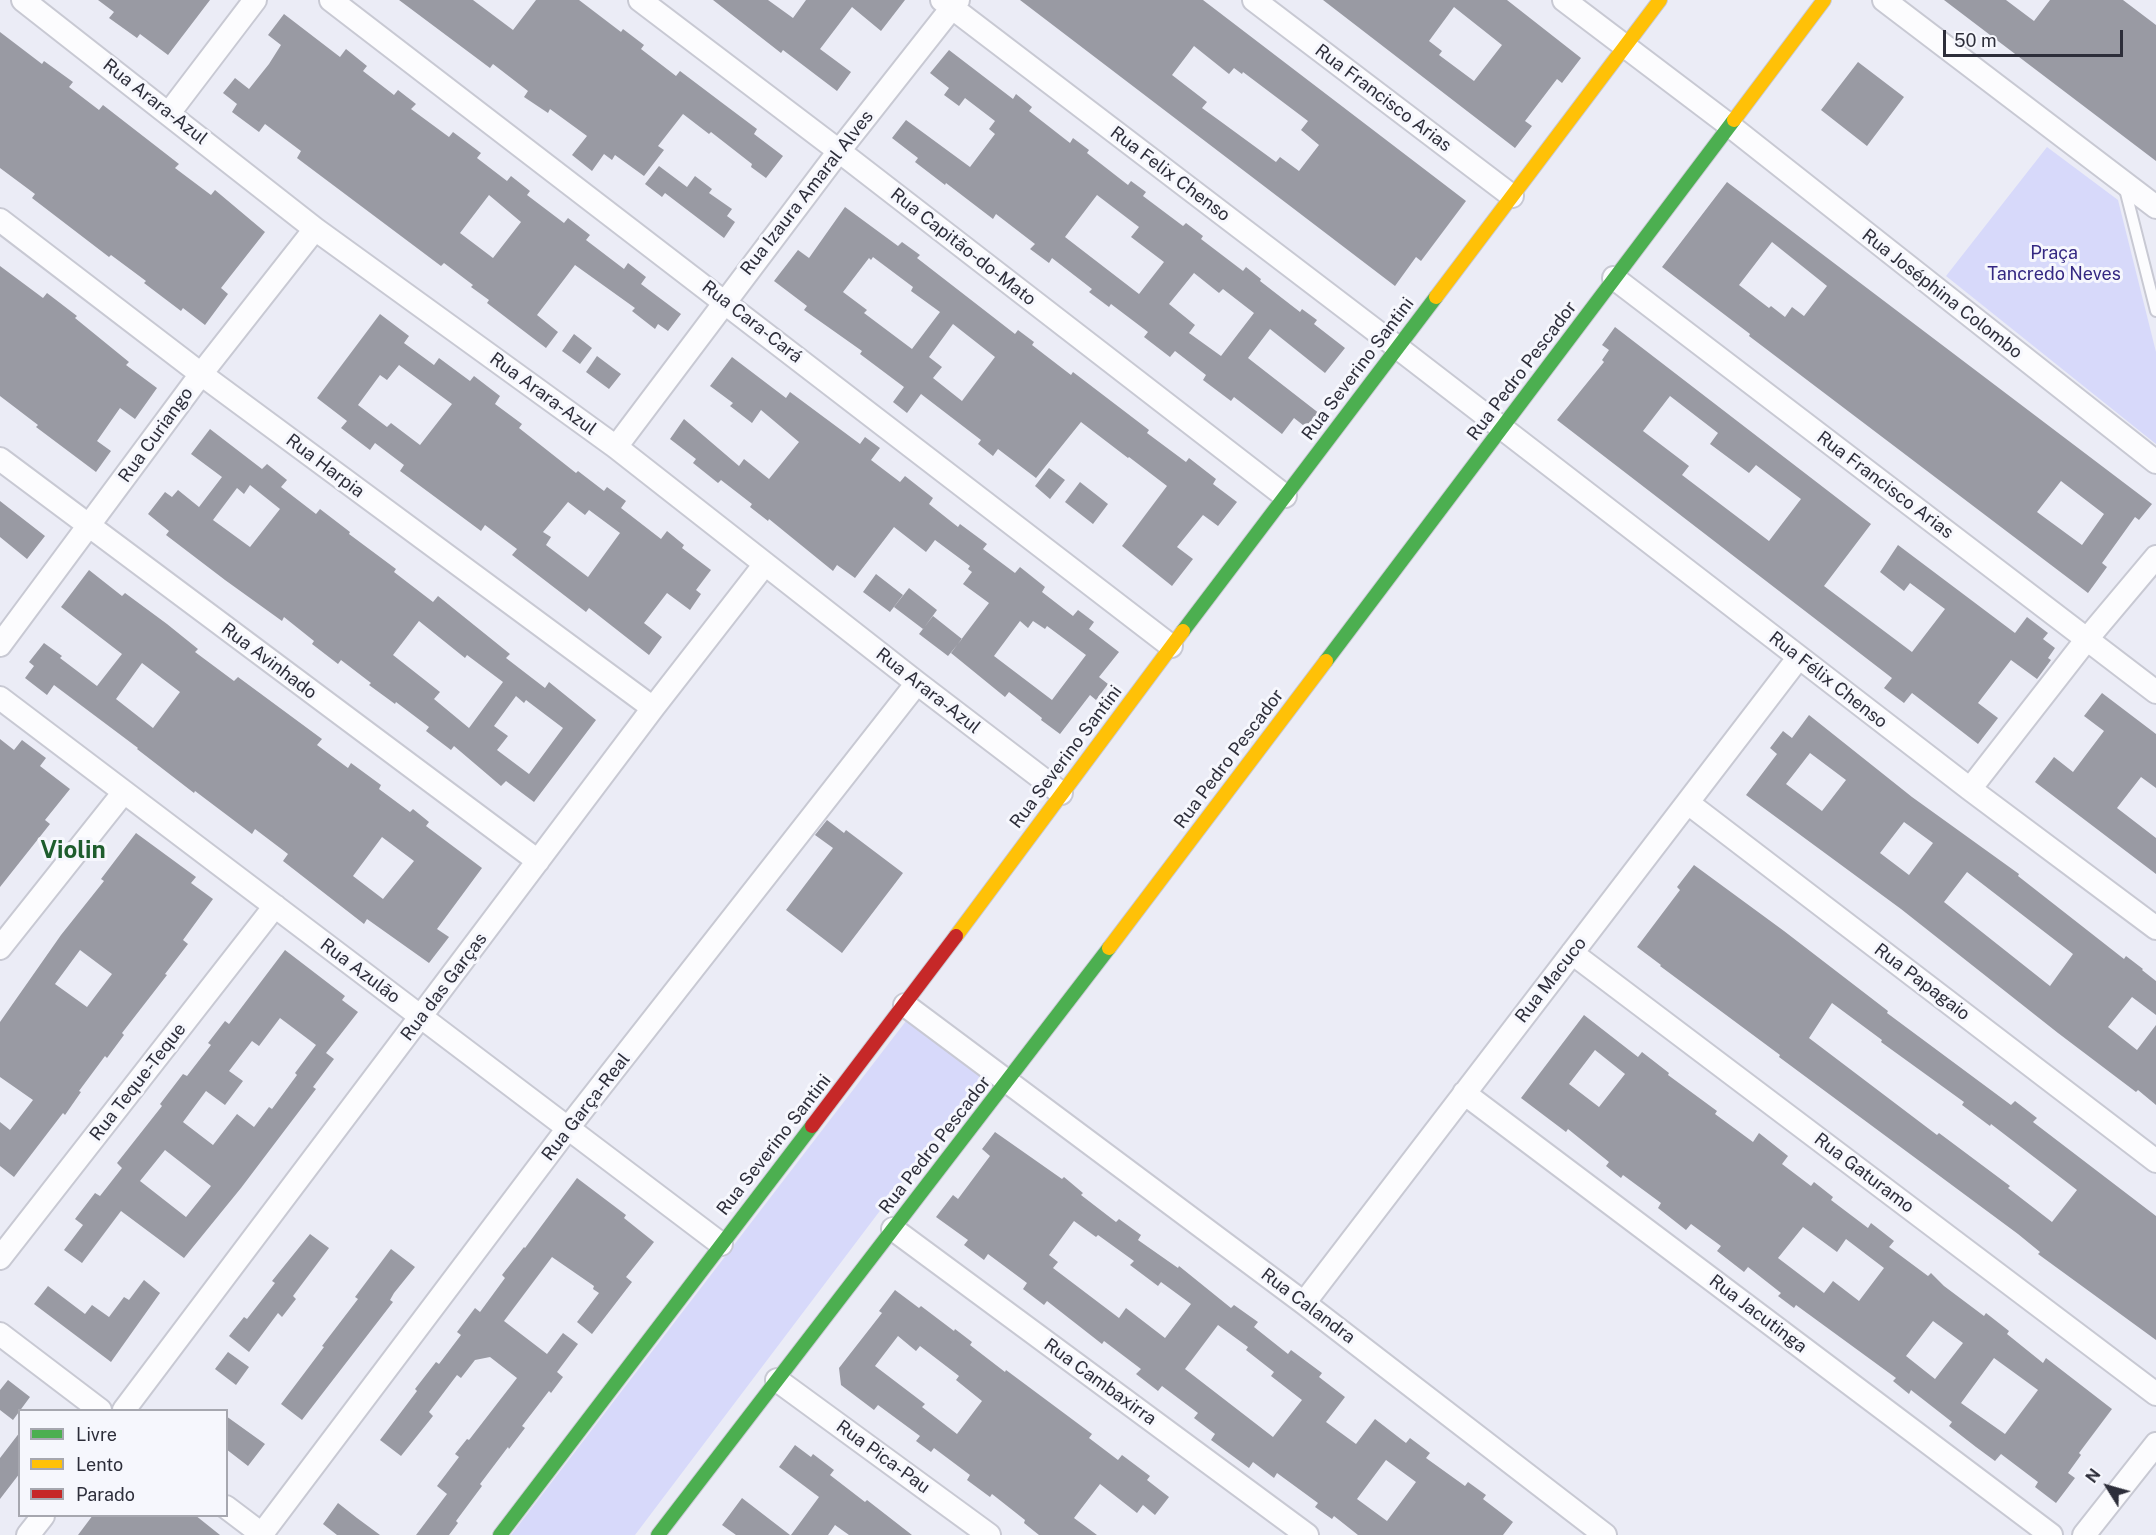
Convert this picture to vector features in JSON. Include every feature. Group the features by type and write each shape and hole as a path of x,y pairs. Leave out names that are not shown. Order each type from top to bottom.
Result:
{"street":[{"name":"Rua Arara-Azul","path":"23,0 315,228 616,447 1061,793"},
{"path":"169,113 255,0"},
{"name":"Rua Cara-Cará","path":"331,0 1171,646"},
{"name":"Rua Capitão-do-Mato","path":"640,0 1285,496"},
{"name":"Rua Francisco Arias","path":"1254,0 1512,196"},
{"path":"1564,0 1625,46"},
{"name":"Rua Severino Santini","path":"500,1535 905,1005 1171,646 1660,0"},
{"name":"Rua Pedro Pescador","path":"662,1533 1503,428 1824,0"},
{"path":"1884,0 2156,207"},
{"name":"Rua Izaura Amaral Alves","path":"616,447 951,3"},
{"name":"Rua Felix Chenso","path":"951,3 1503,428"},
{"name":"Rua Joséphina Colombo","path":"1625,46 1729,125 2156,462"},
{"name":"Rua Harpia","path":"0,220 201,374 653,708"},
{"name":"Rua Curiango","path":"0,645 201,374 315,228"},
{"name":"Rua Francisco Arias","path":"1614,278 2156,692"},
{"name":"Rua Félix Chenso","path":"1503,428 1970,789 2156,928"},
{"name":"Rua Avinhado","path":"0,459 538,861"},
{"path":"1970,789 2087,639 2156,558"},
{"name":"Rua das Garças","path":"125,1409 653,708 765,564"},
{"name":"Rua Macuco","path":"1304,1303 1799,657"},
{"name":"Rua Garça-Real","path":"262,1535 568,1128 917,683"},
{"name":"Rua Azulão","path":"0,698 721,1244"},
{"path":"0,948 124,792"},
{"name":"Rua Papagaio","path":"1688,803 2156,1161"},
{"name":"Rua Teque-Teque","path":"0,1258 275,906"},
{"name":"Rua Gaturamo","path":"1572,953 2156,1394"},
{"name":"Rua Calandra","path":"905,1005 1304,1303 1605,1535"},
{"name":"Rua Jacutinga","path":"1464,1093 2051,1535"},
{"name":"Rua Cambaxirra","path":"893,1229 1307,1535"},
{"path":"0,1334 99,1409"},
{"name":"Rua Pica-Pau","path":"777,1380 989,1535"},
{"path":"2085,1535 2156,1444"},
{"path":"228,1509 262,1535"},
{"path":"28,1535 42,1517"}],"lane":[{"path":"2123,182 2156,311"}],"green space":[{"name":"Praça Tancredo Neves","path":"2047,147 2118,200 2156,352 2156,444 1946,276"},
{"path":"906,1021 981,1077 635,1535 511,1535"}],"building":[{"path":"98,0 210,0 168,55 140,34 137,38 109,18 114,12"},
{"path":"399,0 473,0 513,30 536,0 579,0 621,32 623,29 644,45 641,49 676,76 680,71 757,129 754,134 783,156 766,178 711,132 709,134 683,114 658,146 664,150 644,176 615,155 612,160 604,154 592,171 572,155 587,136 550,109 548,113 524,97 528,91 493,64 490,68"},
{"path":"713,0 768,0 793,18 806,0 905,0 881,31 852,7 820,49 851,72 837,91 783,50 781,53"},
{"path":"1020,0 1203,0 1466,201 1421,261 1416,257 1395,286","holes":["1194,46 1229,74 1234,68 1242,74 1243,72 1308,121 1301,130 1319,145 1299,171 1280,157 1276,162 1202,108 1207,102 1172,75"]},
{"path":"1323,0 1507,0 1581,58 1562,83 1557,79 1525,121 1532,126 1515,148","holes":["1454,7 1502,45 1474,81 1439,55 1442,51 1429,41"]},
{"path":"1944,0 2006,0 2034,21 2050,0 2123,0 2156,25 2156,161"},
{"path":"284,14 340,57 346,49 367,66 363,71 394,95 398,90 416,104 411,109 449,137 453,132 481,153 477,158 507,181 511,176 530,191 527,195 564,223 568,218 590,235 586,240 624,269 628,263 646,277 641,284 681,314 668,331 658,324 655,329 632,311 635,308 575,265 537,315 558,332 546,348 487,303 489,300 471,287 473,285 444,263 441,266 297,158 301,151 265,124 259,132 232,112 237,104 223,93 235,78 249,89 269,64 281,45 268,35","holes":["489,195 521,222 493,258 460,233"]},
{"path":"0,32 42,64 44,61 73,82 69,87 99,110 103,105 179,164 175,168 211,195 215,190 265,232 221,288 228,294 205,325 183,308 181,311 111,255 109,257 32,198 35,194 0,168"},
{"path":"949,50 1013,99 1016,94 1032,107 1029,111 1070,143 1073,138 1089,150 1087,153 1128,185 1131,181 1146,192 1143,196 1183,226 1186,223 1203,236 1201,239 1243,271 1246,267 1300,312 1302,309 1317,320 1314,324 1345,348 1325,373 1270,329 1248,358 1320,414 1308,429 1294,418 1282,434 1234,397 1231,401 1203,380 1206,375 1175,351 1170,357 1144,337 1148,332 1111,304 1109,307 1089,292 1092,289 1052,258 1049,263 1030,249 1035,244 996,214 993,219 915,162 918,158 892,138 906,120 970,167 995,134 989,129 995,121 965,98 959,106 944,95 949,88 930,73","holes":["1097,195 1139,227 1131,237 1164,262 1139,294 1065,237","1194,273 1219,293 1223,289 1254,313 1221,356 1189,333 1195,325 1169,304"]},
{"path":"1858,62 1904,97 1867,146 1821,110"},
{"path":"659,166 687,187 695,176 712,189 709,193 732,209 727,216 735,222 724,238 665,193 662,197 645,184"},
{"path":"1727,182 2152,504 2139,520 2135,517 2102,563 2107,567 2088,593 1749,336 1750,334 1662,267","holes":["1772,242 1827,286 1804,316 1792,307 1785,317 1739,285","2061,481 2104,514 2082,545 2037,512"]},
{"path":"845,207 898,246 902,242 920,255 917,258 1015,334 1018,330 1034,342 1032,345 1071,375 1073,372 1149,430 1147,433 1186,462 1189,458 1216,479 1213,484 1237,502 1218,526 1203,515 1177,547 1193,559 1172,586 1122,546 1167,486 1081,422 1036,478 998,449 993,456 978,444 981,440 921,394 907,413 893,402 904,387 860,354 862,351 804,310 807,306 774,281 798,250 809,258","holes":["873,257 913,287 911,291 940,312 912,349 864,313 867,310 843,292 869,258 871,260","953,324 995,357 962,401 933,378 942,367 929,357"]},
{"path":"0,266 43,298 47,293 77,316 75,318 129,362 126,365 157,388 135,419 120,408 97,441 111,451 96,472 36,427 38,425 0,396"},
{"path":"380,314 409,336 404,343 434,365 439,358 470,381 474,376 500,396 495,404 522,424 519,428 576,473 578,471 604,491 607,487 626,501 621,508 661,539 667,531 684,545 682,548 711,570 696,590 701,594 690,610 667,593 644,623 662,637 649,655 589,608 586,612 512,555 517,549 485,525 481,531 400,471 404,465 375,443 370,450 341,428 347,421 317,398","holes":["399,365 452,404 420,445 391,423 387,427 358,405 380,375 387,380","568,502 585,515 589,510 620,533 588,577 546,545 551,537 543,532"]},
{"path":"1615,327 1871,524 1824,586 1912,652 1945,609 1910,583 1904,591 1880,572 1898,545 2015,633 2027,617 2048,633 2043,639 2055,648 2048,658 2051,660 2037,679 2011,660 1978,703 1998,718 1978,744 1912,693 1904,703 1884,688 1892,678 1557,420 1604,362 1602,360 1609,350 1602,345","holes":["1670,396 1718,433 1710,444 1749,473 1756,465 1801,499 1769,541 1682,475 1689,466 1643,431"]},
{"path":"574,334 592,348 580,364 562,351"},
{"path":"597,356 621,374 609,389 586,372"},
{"path":"732,357 786,398 790,392 860,444 865,437 880,448 871,460 900,482 905,476 933,498 929,504 958,527 960,524 987,544 983,549 1015,573 1020,567 1045,587 1042,592 1073,616 1078,610 1094,622 1089,629 1119,652 1099,677 1108,684 1096,700 1090,695 1060,734 1009,692 1005,697 951,653 989,603 963,584 972,572 968,569 970,566 935,540 926,552 894,527 855,578 837,565 833,571 769,519 768,521 750,507 752,504 721,480 718,483 693,463 696,459 670,439 684,419 739,466 744,459 769,479 799,442 761,410 752,423 730,406 733,403 710,386","holes":["1020,621 1028,628 1033,621 1045,629 1047,626 1086,655 1052,700 994,656"]},
{"path":"210,429 262,469 267,464 287,480 281,487 316,514 320,509 396,569 394,572 433,602 438,596 510,654 506,658 545,688 549,682 596,720 534,802 506,781 501,786 454,746 451,750 426,731 429,727 369,685 371,683 341,660 338,664 312,644 314,641 284,617 282,621 166,535 169,531 148,514 165,492 172,497 178,490 199,507 222,477 191,454","holes":["250,485 280,509 250,547 213,520 237,488 244,494","419,621 465,658 467,655 503,682 469,728 434,699 440,692 393,655","516,696 524,703 526,700 563,728 529,774 497,750 508,736 494,726"]},
{"path":"1049,468 1065,480 1050,499 1035,486"},
{"path":"1080,482 1108,504 1093,524 1065,502"},
{"path":"0,501 45,536 27,559 0,537"},
{"path":"89,570 122,596 125,593 167,624 198,649 195,652 234,681 238,677 322,739 317,745 348,768 351,763 381,785 379,789 410,812 413,809 429,822 426,826 482,868 437,929 449,937 429,963 367,919 364,924 283,861 288,854 255,829 252,834 195,791 194,793 54,685 47,695 25,678 34,666 29,662 44,643 97,686 122,654 61,607","holes":["142,663 180,692 153,728 116,699","382,837 414,861 383,899 353,876"]},
{"path":"876,574 903,595 890,612 863,592"},
{"path":"909,588 937,610 923,629 894,607"},
{"path":"933,616 962,639 948,656 919,634"},
{"path":"2102,693 2156,734 2156,788 2141,777 2117,808 2156,838 2156,874 2035,782 2054,757 2073,772 2104,731 2084,716"},
{"path":"1809,715 1912,797 2019,874 2018,876 2124,959 2126,956 2156,981 2156,1015 2132,997 2108,1027 2137,1050 2156,1025 2156,1105 2058,1033 1901,909 1746,795 1777,754 1770,748 1783,731 1792,738","holes":["1810,753 1846,780 1822,811 1786,784","1904,822 1933,843 1909,875 1880,853","1967,872 2073,954 2050,986 1944,902"]},
{"path":"0,739 14,750 22,740 46,758 40,766 70,789 45,820 50,824 0,887"},
{"path":"827,820 844,833 846,830 903,873 842,953 786,910 833,848 815,835"},
{"path":"136,833 196,877 191,883 213,899 183,940 188,944 165,974 167,975 122,1033 124,1035 107,1058 105,1056 79,1091 81,1092 65,1115 63,1113 14,1177 0,1166 0,1122 10,1130 33,1100 0,1077 0,1022 61,935 104,881 101,879","holes":["80,950 112,974 87,1007 55,984"]},
{"path":"1694,865 2011,1105 2015,1101 2037,1118 2033,1122 2156,1216 2156,1340 2038,1254 2040,1252 2018,1234 1779,1057 1780,1055 1637,947 1680,890 1677,887","holes":["1832,1003 1882,1040 1881,1042 1964,1102 1962,1105 1990,1126 1991,1124 2077,1190 2052,1222 2008,1188 2010,1186 1939,1133 1937,1135 1809,1038"]},
{"path":"285,950 345,996 342,1000 358,1012 326,1053 334,1059 313,1087 316,1089 241,1188 184,1258 121,1211 82,1263 64,1250 83,1225 75,1219 95,1193 100,1196 122,1168 117,1163 162,1106 160,1104 183,1074 187,1076 211,1045 208,1043 225,1021 229,1024","holes":["280,1018 316,1045 272,1109 269,1107 254,1127 237,1114 213,1145 183,1122 206,1091 225,1105 243,1081 229,1071 252,1041 259,1046","165,1150 211,1186 186,1217 140,1181"]},
{"path":"1584,1015 1638,1057 1642,1052 1669,1073 1668,1075 1717,1111 1715,1114 1753,1142 1759,1133 1788,1156 1782,1164 1811,1186 1814,1182 1833,1197 1831,1200 1868,1228 1871,1223 1894,1241 1889,1247 1928,1276 1931,1273 1944,1286 1984,1316 1986,1313 2009,1331 2007,1334 2043,1363 2046,1358 2112,1409 2079,1453 2081,1455 2068,1473 2075,1478 2056,1503 2035,1487 2038,1482 2001,1454 1995,1461 1976,1447 1949,1426 1952,1422 1911,1390 1909,1394 1893,1381 1896,1378 1796,1305 1794,1308 1778,1296 1781,1293 1748,1267 1744,1272 1717,1251 1721,1246 1691,1224 1686,1230 1658,1208 1661,1203 1623,1175 1621,1178 1606,1166 1609,1162 1568,1129 1566,1132 1521,1098","holes":["1595,1050 1625,1074 1599,1107 1569,1084","1803,1227 1837,1252 1846,1239 1884,1268 1859,1301 1833,1281 1824,1293 1778,1258","1933,1321 1963,1343 1935,1379 1906,1356","1994,1358 2038,1390 2005,1434 1961,1403"]},
{"path":"995,1132 1062,1179 1064,1177 1083,1193 1081,1195 1116,1222 1119,1219 1141,1235 1138,1240 1178,1268 1179,1266 1231,1308 1234,1305 1258,1322 1254,1327 1288,1354 1291,1350 1322,1373 1319,1377 1345,1397 1326,1422 1356,1444 1375,1419 1406,1443 1410,1438 1430,1453 1426,1458 1465,1486 1468,1482 1486,1495 1483,1499 1513,1522 1503,1535 1358,1535 1334,1516 1332,1519 1315,1507 1318,1503 1277,1473 1274,1478 1253,1462 1249,1468 1211,1440 1215,1434 1194,1418 1198,1413 1162,1386 1158,1391 1136,1374 1141,1369 1104,1341 1102,1344 1047,1301 1044,1305 1023,1289 1027,1283 988,1254 984,1260 964,1245 968,1240 936,1217 953,1195 958,1199 990,1156 982,1149","holes":["1074,1221 1134,1261 1130,1265 1158,1286 1161,1282 1191,1304 1165,1338 1126,1308 1119,1318 1053,1268 1058,1262 1049,1255","1218,1325 1248,1347 1246,1350 1274,1372 1271,1376 1302,1400 1273,1437 1185,1369","1386,1460 1416,1482 1387,1521 1357,1499"]},
{"path":"577,1178 626,1215 624,1218 654,1242 626,1277 632,1282 592,1334 577,1322 599,1293 593,1289 594,1286 552,1257 504,1321 547,1354 563,1333 578,1344 557,1372 563,1377 551,1393 549,1391 522,1426 525,1428 480,1484 482,1486 456,1521 458,1523 449,1535 416,1535 447,1494 437,1486 459,1457 455,1454 467,1439 469,1440 517,1378 490,1357 475,1360 461,1378 457,1375 429,1412 433,1416 401,1456 380,1440 417,1391 415,1389 436,1362 439,1364 461,1335 457,1332 475,1308 480,1312 505,1278 502,1275"},
{"path":"310,1234 329,1248 293,1296 296,1299 282,1317 278,1313 249,1352 229,1336 244,1317 247,1319 275,1283 272,1281"},
{"path":"391,1249 415,1267 394,1293 390,1300 393,1302 302,1420 281,1404 324,1347 322,1346 358,1299 355,1297"},
{"path":"144,1280 160,1293 111,1362 34,1304 48,1286 85,1314 92,1305 109,1317 124,1297 129,1300"},
{"path":"895,1290 919,1308 921,1306 972,1342 970,1345 1005,1372 1006,1370 1092,1434 1089,1438 1118,1460 1122,1455 1150,1476 1147,1480 1169,1497 1155,1515 1143,1505 1137,1513 1100,1484 1074,1518 1097,1535 1039,1535 1024,1523 1025,1520 992,1494 990,1497 967,1480 970,1475 934,1448 931,1452 916,1441 920,1436 878,1405 874,1410 841,1385 839,1368 882,1313 879,1311","holes":["898,1336 916,1351 920,1346 959,1376 956,1380 982,1401 957,1434 922,1407 925,1404 875,1366"]},
{"path":"228,1352 249,1367 236,1385 215,1369"},
{"path":"8,1380 30,1397 21,1409 18,1409 13,1420 0,1410 0,1390"},
{"path":"228,1417 265,1444 248,1466 228,1451"},
{"path":"18,1435 18,1476 0,1499 0,1458"},
{"path":"795,1445 811,1457 813,1454 834,1470 830,1475 912,1535 849,1535 835,1525 828,1535 791,1535 819,1497 779,1467"},
{"path":"742,1498 790,1535 736,1535 722,1525"},
{"path":"338,1503 380,1535 337,1535 323,1524"},
{"path":"92,1517 198,1517 220,1535 78,1535"}],"traffic: fast":[{"path":"1326,661 1734,120"},
{"path":"1183,631 1436,297"},
{"path":"658,1535 1109,948"},
{"path":"500,1535 812,1126"}],"traffic: slow":[{"path":"1436,297 1660,0"},
{"path":"1734,120 1824,0"},
{"path":"956,936 1183,631"},
{"path":"1109,948 1326,661"}],"traffic: jam":[{"path":"812,1126 956,936"}],"district":[{"name":"Violin","path":"73,851"}]}
